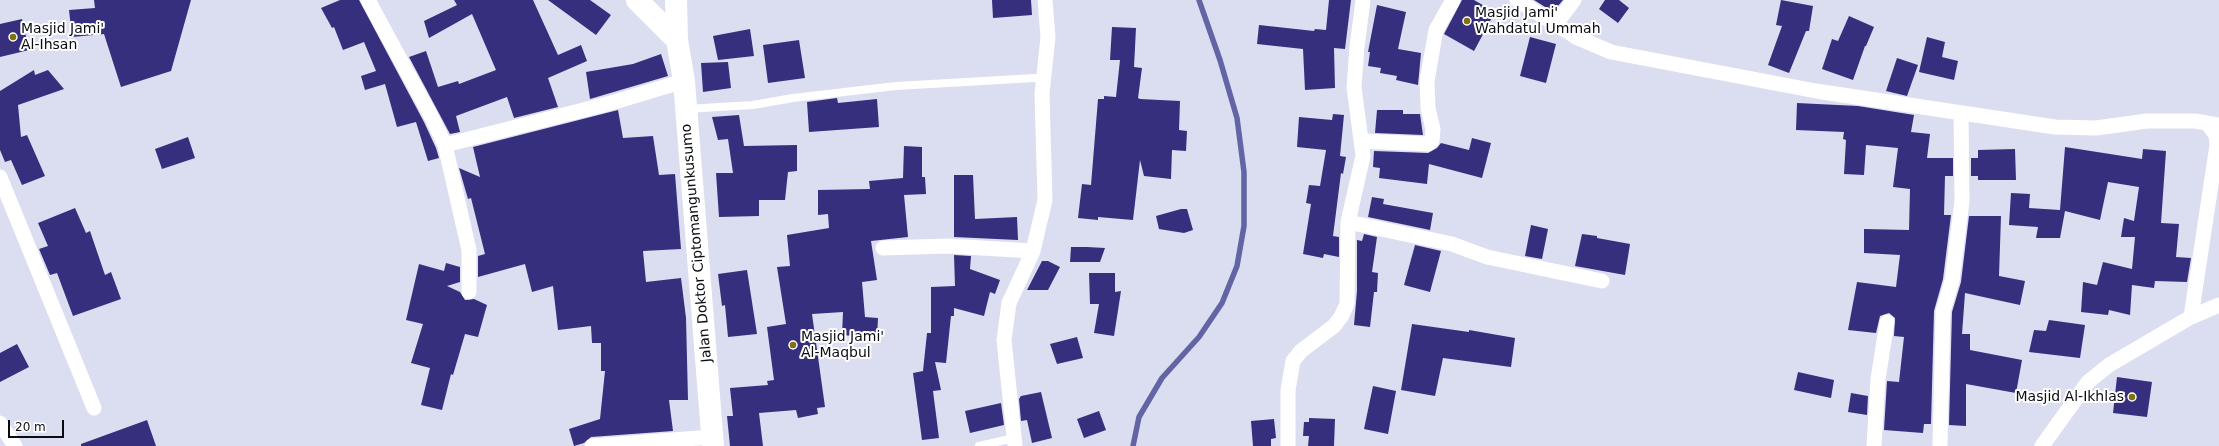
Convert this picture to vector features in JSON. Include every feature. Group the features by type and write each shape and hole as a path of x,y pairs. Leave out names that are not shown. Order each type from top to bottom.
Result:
{"main road":[{"path":"637,0 677,40"},
{"name":"Jalan Doktor Ciptomangunkusumo","path":"676,0 677,40 684,81 713,441"}],"street":[{"path":"368,0 400,63 432,118 444,145 469,250 469,292"},
{"path":"1014,442 1004,340 1009,303 1033,251 1045,200 1042,94 1048,37 1045,0"},
{"path":"1288,446 1288,390 1293,361 1301,351 1334,326 1341,317 1347,304 1348,222 1352,198 1361,168 1362,142 1354,88 1356,47 1363,0"},
{"path":"1362,142 1428,144 1432,141 1433,129 1428,108 1427,81 1436,30 1453,0"},
{"path":"1518,0 1555,25 1611,52 1816,91 2055,127 2096,128 2147,121 2213,124 2217,145 2191,317"},
{"path":"1555,25 1574,0"},
{"path":"444,145 611,103 684,81"},
{"path":"1940,446 1943,311 1952,282 1962,201 1961,113"},
{"path":"0,177 94,408"},
{"path":"1348,222 1452,244 1486,257 1602,281"},
{"path":"883,248 948,246 1033,251"},
{"path":"2042,446 2088,382 2109,364 2191,317 2219,305"},
{"path":"1874,446 1878,379 1887,322"},
{"path":"0,423 16,446"},
{"path":"592,446 713,441"}],"lane":[{"path":"686,110 753,105 793,98 896,86 1035,78 1044,79"},
{"path":"979,446 1014,442"}],"building":[{"path":"94,0 191,0 171,71 121,87 104,34 72,37 69,10 95,8"},
{"path":"340,0 359,0 424,122 439,158 428,161 416,122 397,127 385,84 365,90 361,76 376,71 364,42 343,50 334,27 332,28 321,8"},
{"path":"454,0 533,0 558,55 581,45 587,61 548,78 558,107 514,118 507,97 456,116 460,132 450,134 409,57 426,51 438,87 458,81 459,84 496,70 472,14 429,38 424,21 457,5"},
{"path":"548,0 590,0 611,15 596,35"},
{"path":"992,0 1031,0 1032,15 993,18"},
{"path":"1329,0 1351,0 1345,49 1334,48 1335,88 1305,90 1303,49 1257,44 1259,25 1314,31 1315,29 1326,30"},
{"name":"Masjid Jami' Wahdatul Ummah","path":"1462,0 1474,0 1495,12 1474,51 1444,34"},
{"path":"1534,0 1563,0 1553,12"},
{"path":"1605,0 1619,0 1629,8 1618,23 1599,9"},
{"path":"1781,0 1813,6 1809,31 1806,31 1789,73 1768,65 1782,26 1776,25"},
{"path":"1377,5 1406,12 1398,49 1421,53 1418,85 1396,80 1397,76 1380,73 1381,68 1368,66 1370,52 1368,52"},
{"path":"1849,16 1874,27 1865,46 1853,80 1822,69 1832,39 1838,41"},
{"name":"Masjid Jami' Al-Ihsan","path":"22,19 29,50 0,57 0,24"},
{"path":"1112,27 1136,28 1134,67 1142,68 1138,98 1180,101 1179,130 1187,131 1186,151 1172,150 1171,179 1144,176 1140,160 1133,220 1098,217 1098,220 1078,218 1082,184 1091,185 1098,99 1104,99 1104,96 1116,97 1120,60 1110,60"},
{"path":"750,29 754,56 718,60 713,36"},
{"path":"1530,37 1556,44 1546,83 1520,76"},
{"path":"1927,37 1945,42 1942,57 1958,61 1954,80 1919,72"},
{"path":"799,40 805,78 768,83 763,45"},
{"path":"661,54 668,76 590,99 586,72 633,64"},
{"path":"1897,58 1918,65 1907,96 1886,91"},
{"path":"728,62 731,88 703,92 701,63"},
{"path":"34,70 35,75 48,70 64,89 18,105 21,137 27,135 45,176 22,185 11,160 5,162 0,150 0,91"},
{"path":"837,98 838,103 877,99 879,127 809,132 807,102"},
{"path":"1797,103 1858,106 1914,115 1911,132 1930,134 1927,158 1953,158 1953,176 1945,176 1944,215 1951,215 1943,279 1934,311 1931,424 1924,424 1923,433 1884,430 1887,381 1899,382 1904,337 1894,336 1895,318 1889,313 1880,316 1876,333 1848,330 1857,282 1896,287 1900,255 1864,253 1864,229 1909,230 1910,189 1893,187 1898,148 1866,145 1864,175 1844,174 1846,140 1843,139 1844,132 1796,130"},
{"path":"618,110 623,138 653,136 659,175 675,174 681,249 643,251 646,282 681,278 686,318 688,400 669,400 673,431 591,437 584,443 574,446 569,429 600,419 605,371 601,371 601,343 592,343 591,326 558,330 553,286 532,292 525,264 478,277 478,256 485,254 471,198 468,199 459,168 480,177 473,147"},
{"path":"1377,110 1403,110 1403,114 1420,114 1423,135 1375,133"},
{"path":"1333,114 1344,115 1340,156 1346,157 1343,174 1341,173 1333,236 1339,237 1339,257 1324,254 1323,258 1303,254 1311,204 1306,203 1309,185 1320,186 1326,150 1297,147 1299,117 1332,120"},
{"path":"739,115 744,146 797,145 797,171 788,172 785,200 759,200 759,216 719,217 716,173 733,173 728,139 718,140 712,117"},
{"path":"188,137 195,158 162,169 155,149"},
{"path":"1472,138 1491,143 1482,178 1429,164 1427,184 1379,178 1380,168 1373,167 1374,151 1428,153 1437,148 1441,143 1469,150"},
{"path":"904,146 922,147 922,177 925,177 926,194 904,195 908,237 871,241 877,280 862,282 865,317 878,318 877,338 842,335 843,312 812,314 825,407 817,408 818,414 798,418 796,410 759,413 763,446 730,446 727,416 733,416 730,388 768,385 767,381 774,380 767,327 786,324 777,267 790,266 787,235 829,228 828,214 818,215 818,190 870,189 869,181 903,178"},
{"path":"2065,147 2142,159 2143,149 2166,151 2161,223 2179,224 2176,257 2191,258 2187,282 2155,281 2154,288 2132,285 2130,315 2109,310 2108,315 2081,312 2083,282 2097,285 2103,262 2132,269 2135,237 2121,237 2124,218 2134,221 2139,187 2108,182 2100,220 2065,211 2060,238 2036,238 2038,227 2009,225 2011,193 2030,194 2029,208 2060,210"},
{"path":"2015,149 2016,180 1978,180 1978,176 1971,176 1971,158 1978,158 1978,150"},
{"path":"954,175 973,175 975,219 1017,217 1018,240 954,237"},
{"path":"1372,197 1384,199 1383,204 1433,213 1430,230 1368,217"},
{"path":"75,208 86,233 90,231 105,275 111,272 121,299 73,316 57,273 50,275 39,249 48,246 38,223"},
{"path":"1181,209 1187,209 1193,230 1184,233 1159,229 1156,216"},
{"path":"1969,216 2001,216 1999,276 2025,281 2020,305 1965,293 1962,334 1970,334 1970,350 2022,360 2016,393 1966,384 1966,426 1949,425 1952,312 1961,282"},
{"path":"1531,225 1548,229 1542,259 1525,256"},
{"path":"1364,234 1377,237 1372,272 1378,273 1377,292 1374,292 1370,327 1354,325 1357,291 1357,240 1362,241"},
{"path":"1582,234 1630,244 1625,275 1575,266"},
{"path":"1415,245 1441,251 1430,292 1404,285"},
{"path":"1071,247 1105,248 1100,262 1070,262"},
{"path":"954,255 971,256 970,269 1000,280 995,294 990,292 984,316 954,308 954,316 951,316 946,363 935,362 941,390 933,391 939,438 922,440 913,373 923,371 927,333 931,333 931,287 955,286"},
{"path":"1042,261 1048,261 1060,267 1048,290 1027,290"},
{"path":"446,263 460,267 460,282 447,286 460,292 465,300 474,299 487,305 478,337 465,334 453,375 451,374 442,410 421,405 430,368 411,363 423,324 406,320 419,264 444,271"},
{"path":"747,270 757,334 728,337 725,305 722,306 718,274"},
{"path":"1089,273 1115,273 1115,292 1121,291 1114,336 1094,333 1099,304 1090,304"},
{"path":"2049,320 2085,325 2080,358 2029,352 2034,330 2046,331"},
{"path":"1412,324 1469,332 1469,330 1515,338 1511,367 1443,358 1435,396 1401,390"},
{"path":"1077,337 1083,358 1057,364 1050,344"},
{"path":"17,344 29,367 0,382 0,353"},
{"path":"1798,372 1834,380 1831,398 1794,390"},
{"name":"Masjid Al-Ikhlas","path":"2117,377 2152,382 2147,417 2113,413"},
{"path":"1373,386 1396,391 1388,434 1364,429"},
{"path":"1041,392 1052,438 1032,443 1027,420 1021,421 1019,399 1021,396"},
{"path":"1851,393 1868,396 1867,415 1848,412"},
{"path":"1001,403 1004,425 970,433 965,411"},
{"path":"1099,411 1106,430 1084,438 1077,419"},
{"path":"1309,418 1335,419 1334,446 1308,446 1309,436 1303,436 1304,422 1309,422"},
{"path":"1274,419 1276,438 1271,439 1271,446 1253,446 1251,421"},
{"path":"147,420 156,446 81,446 81,444"}],"waterway":[{"path":"1133,446 1139,417 1162,378 1199,337 1222,303 1237,266 1244,226 1244,172 1237,118 1220,60 1199,0"}],"place":[{"name":"Masjid Jami' Wahdatul Ummah","path":"1467,21"},
{"name":"Masjid Jami' Al-Ihsan","path":"13,37"},
{"name":"Masjid Jami' Al-Maqbul","path":"793,345"},
{"name":"Masjid Al-Ikhlas","path":"2132,397"}]}
